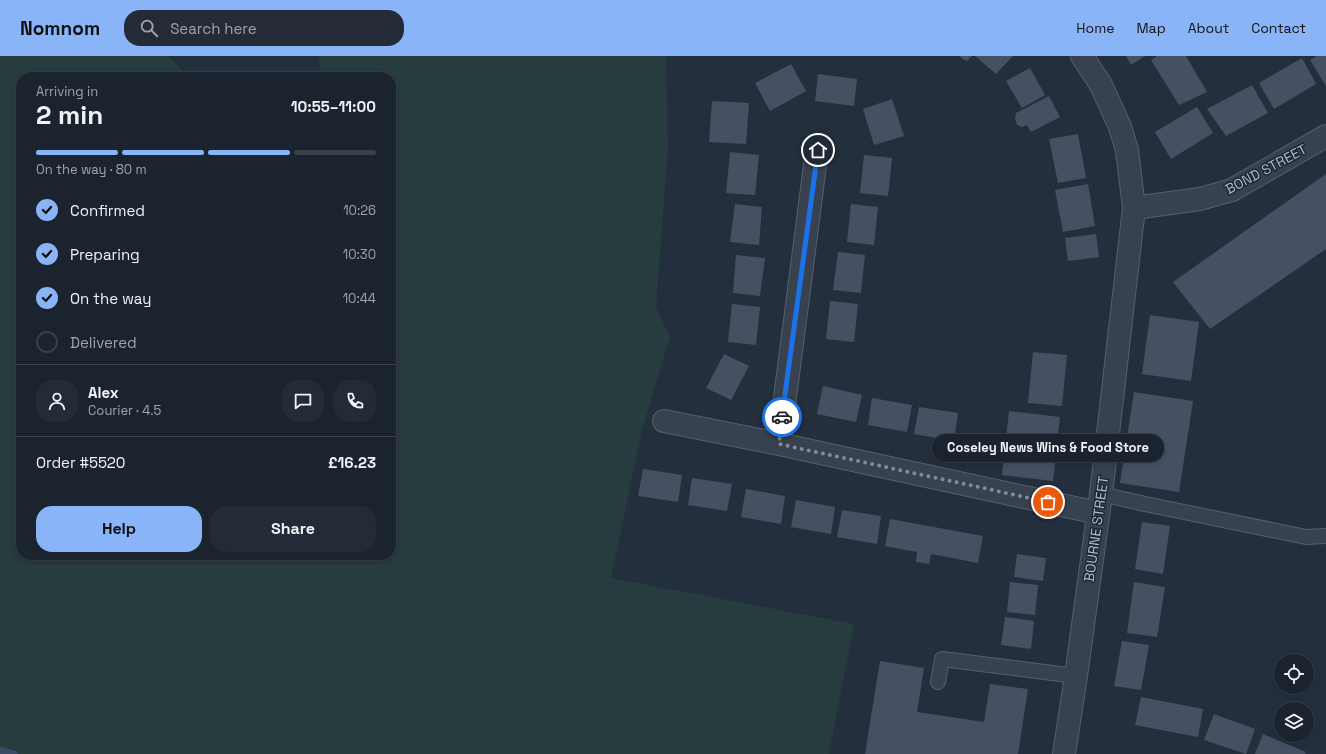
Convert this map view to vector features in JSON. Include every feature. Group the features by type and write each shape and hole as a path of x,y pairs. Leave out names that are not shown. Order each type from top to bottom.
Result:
{"street":[{"name":"BOURNE STREET","path":"1064,754 1100,503 1134,208 1127,150 1120,127 1100,85 1082,56"},
{"name":"BOND STREET","path":"1134,208 1200,199 1232,190 1326,136"},
{"path":"779,444 818,150"},
{"path":"664,422 1100,503"}],"lane":[{"path":"1100,503 1146,504 1306,537 1326,536"},
{"path":"938,682 942,659 1076,676"}],"green space":[{"path":"0,56 169,56 183,72 16,72 16,560 396,560 396,72 321,72 319,56 666,56 668,149 656,307 670,337 642,430 611,578 854,624 829,754 0,754"}],"building":[{"path":"960,56 972,56 967,61 962,59"},
{"path":"975,56 1013,56 996,74"},
{"path":"1126,56 1145,56 1131,65"},
{"path":"1157,56 1186,56 1207,92 1179,105 1151,60"},
{"path":"1317,56 1326,56 1326,86 1310,60"},
{"path":"1302,58 1316,84 1274,109 1259,83"},
{"path":"791,64 806,91 770,111 755,83"},
{"path":"1030,68 1045,95 1022,108 1006,81"},
{"path":"818,74 857,79 854,106 815,101"},
{"path":"1252,85 1268,113 1226,136 1207,109"},
{"path":"1049,96 1060,117 1031,132 1027,125 1022,127 1017,125 1015,118 1016,113"},
{"path":"892,99 904,136 874,145 863,109"},
{"path":"712,101 749,103 746,144 709,142"},
{"path":"1197,107 1213,133 1171,159 1155,132"},
{"path":"1078,134 1086,178 1058,183 1049,139"},
{"path":"730,152 759,155 755,195 726,193"},
{"path":"864,155 892,158 888,196 860,193"},
{"path":"1326,174 1326,249 1210,329 1173,282"},
{"path":"1088,184 1095,226 1063,232 1055,190"},
{"path":"735,204 762,207 759,245 730,242"},
{"path":"851,204 878,207 874,245 847,242"},
{"path":"1096,234 1099,257 1068,261 1065,238"},
{"path":"838,252 865,255 861,293 833,290"},
{"path":"736,255 765,258 760,296 733,293"},
{"path":"830,301 858,304 854,342 826,339"},
{"path":"732,304 760,307 756,345 728,342"},
{"path":"1150,315 1199,322 1191,381 1142,374"},
{"path":"1033,352 1067,355 1062,406 1028,403"},
{"path":"724,354 749,366 731,400 706,388"},
{"path":"823,386 862,395 856,422 817,414"},
{"path":"1134,392 1193,401 1179,492 1120,483"},
{"path":"872,398 912,405 907,432 868,425"},
{"path":"919,407 958,413 954,441 914,434"},
{"path":"1009,411 1060,417 1053,481 1002,475"},
{"path":"643,469 682,475 678,502 638,496"},
{"path":"692,478 732,484 727,511 688,505"},
{"path":"746,489 785,496 781,524 741,517"},
{"path":"796,500 835,507 831,534 791,527"},
{"path":"842,510 881,516 877,544 837,537"},
{"path":"890,519 983,536 978,563 931,554 929,564 916,562 917,552 885,546"},
{"path":"1142,522 1170,526 1163,574 1135,569"},
{"path":"1017,554 1046,558 1043,581 1014,577"},
{"path":"1010,582 1038,585 1035,615 1007,612"},
{"path":"1134,582 1165,587 1157,637 1127,633"},
{"path":"1005,617 1034,621 1031,649 1001,645"},
{"path":"1122,641 1149,645 1141,690 1114,686"},
{"path":"880,661 924,668 917,712 984,722 990,684 1028,689 1018,754 865,754"},
{"path":"1141,697 1203,709 1198,737 1135,725"},
{"path":"1214,714 1255,729 1246,754 1204,740"},
{"path":"1263,734 1274,739 1274,742 1282,742 1306,752 1305,754 1255,754"}],"waterway":[{"path":"0,750 14,754"}],"way so far":[{"path":"782,417 779,444 1048,502"}],"place":[{"name":"Coseley News Wins & Food Store","path":"1048,502"}],"route":[{"path":"782,417 818,150"}]}
